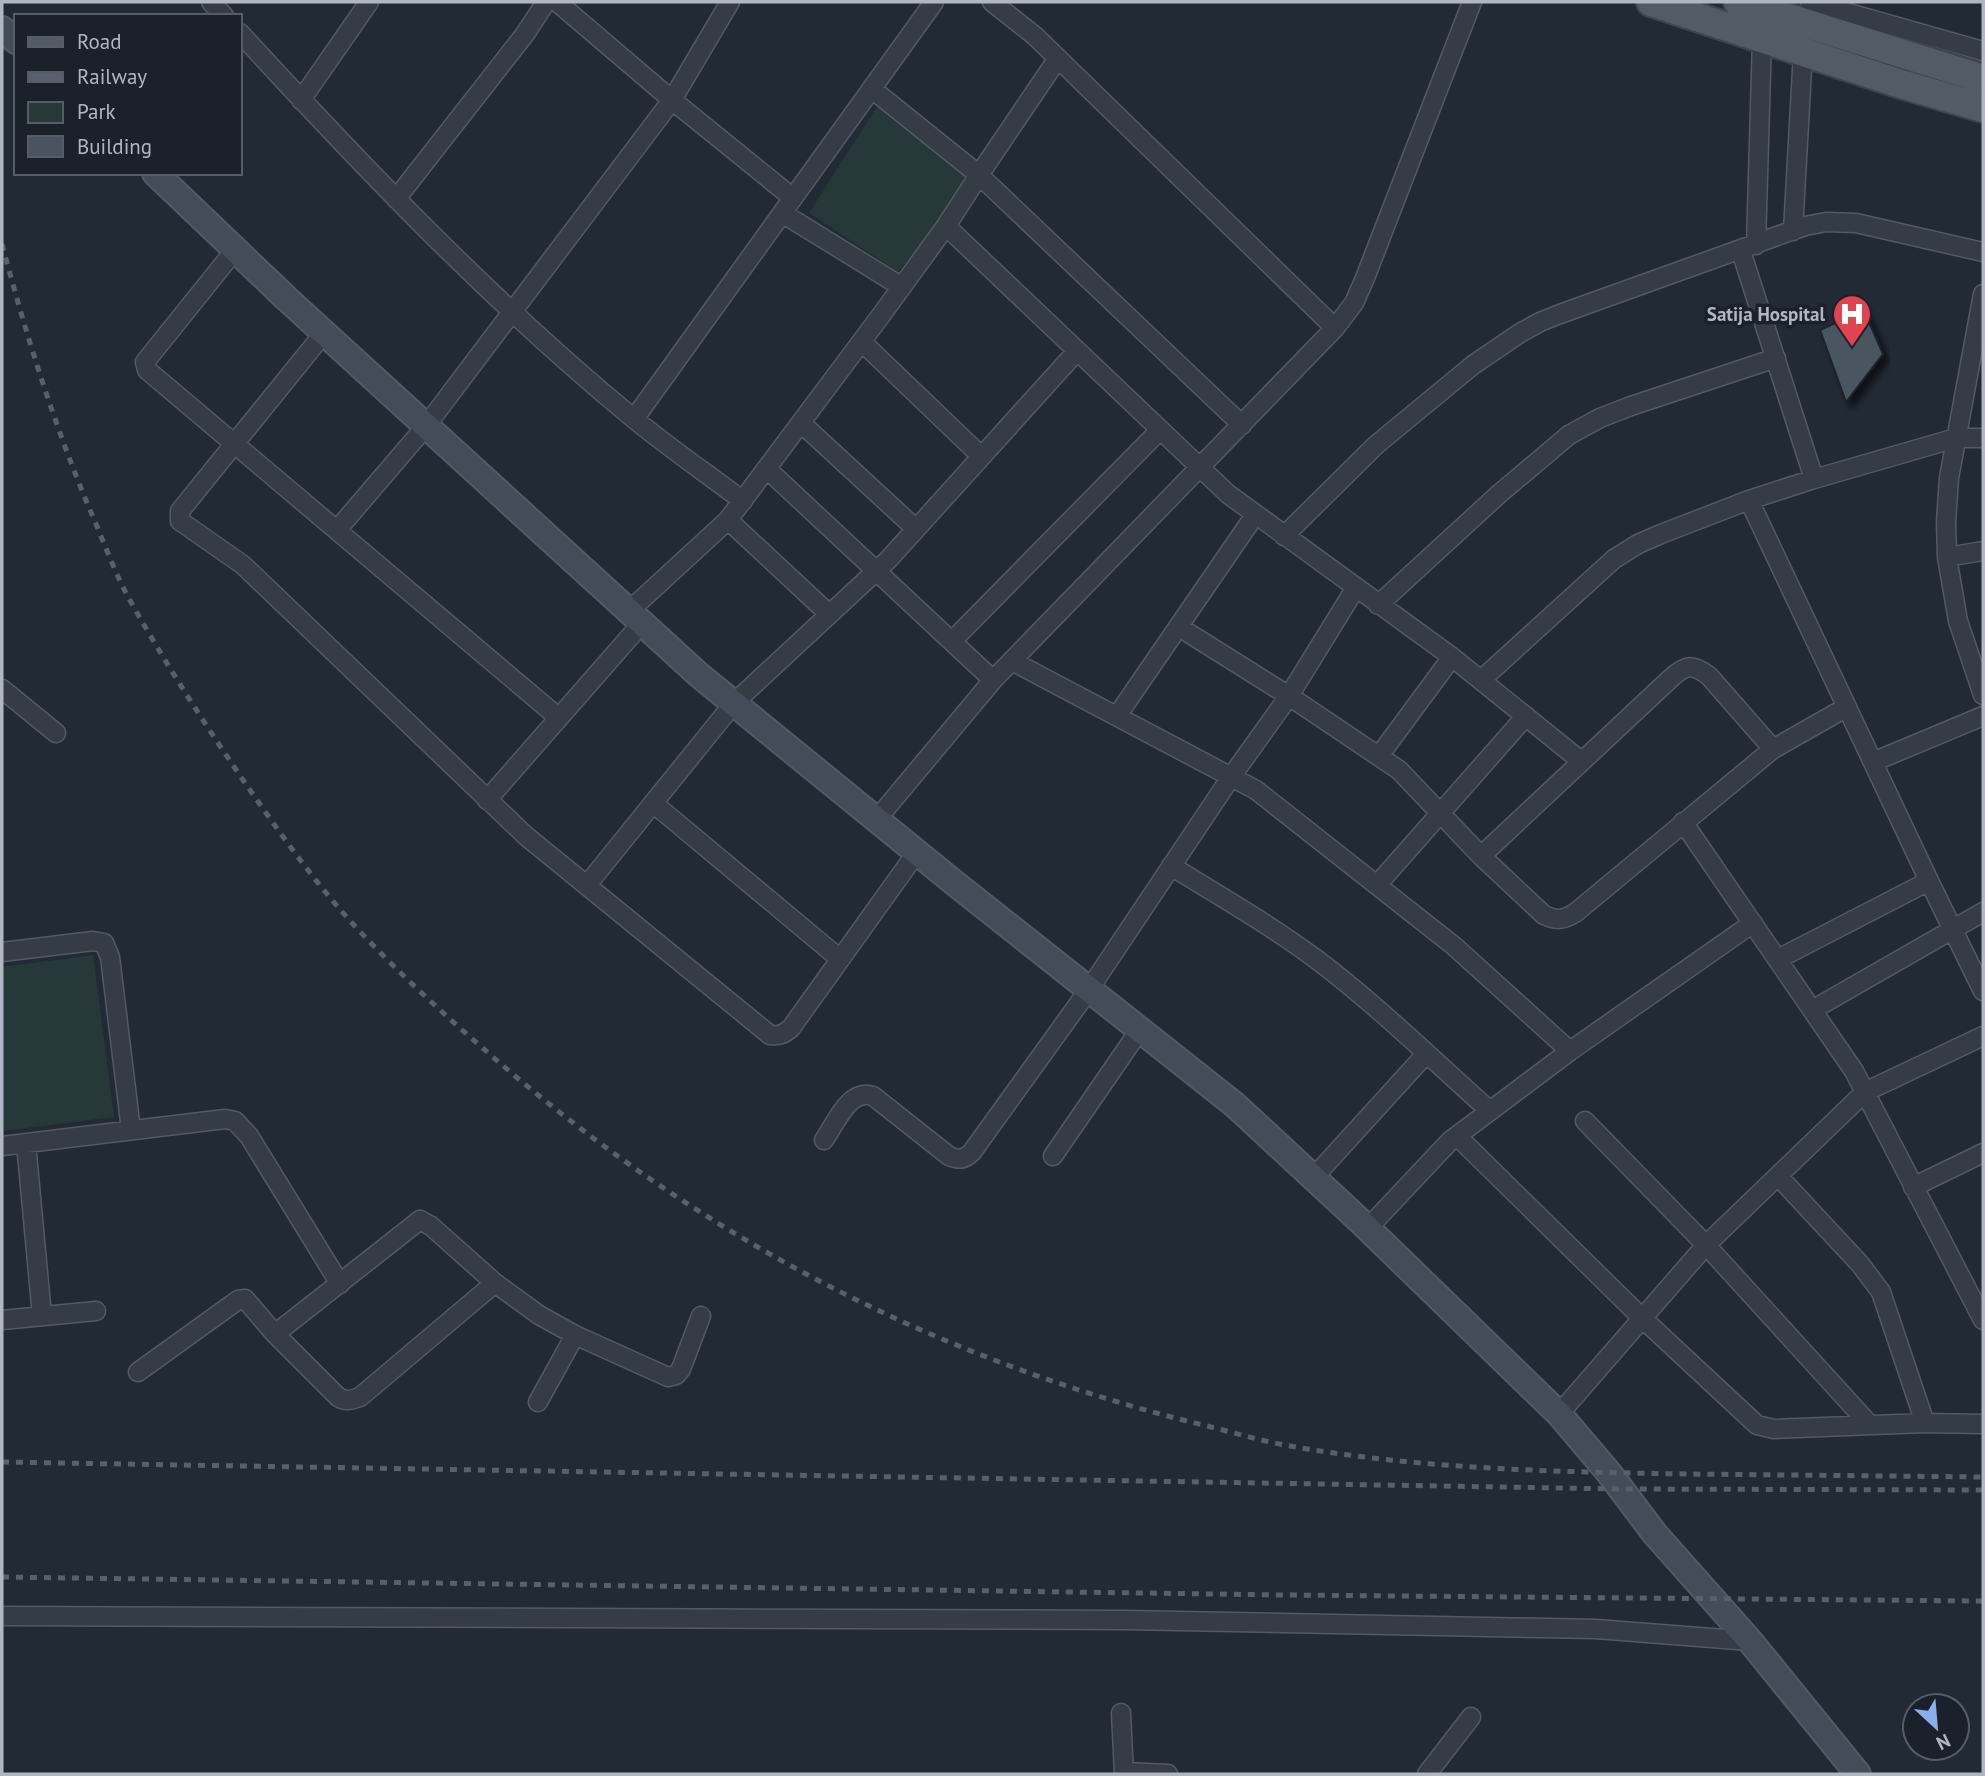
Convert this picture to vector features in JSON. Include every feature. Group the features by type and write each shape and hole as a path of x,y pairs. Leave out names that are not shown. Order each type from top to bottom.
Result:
{"main road":[{"path":"1651,2 1983,108"},
{"path":"1738,2 1983,79"}],"street":[{"path":"302,100 369,2"},
{"path":"396,199 525,34 546,2"},
{"path":"557,2 793,198"},
{"path":"337,530 426,426 672,100 730,2"},
{"path":"634,419 934,2"},
{"path":"992,2 1035,36 1335,328"},
{"path":"877,819 993,680 1335,328 1353,303 1365,278 1472,2"},
{"path":"1810,2 1983,51"},
{"path":"242,35 396,199 512,312 634,419 743,501"},
{"path":"1762,38 1748,248 1776,359 1814,479"},
{"path":"1793,231 1803,52"},
{"path":"487,800 559,718 635,617 729,520 946,226 1058,58"},
{"path":"872,89 979,175 1242,425"},
{"path":"157,175 324,333 734,704 1235,1105 1314,1177 1559,1414 1609,1473 1655,1534 1750,1641 1858,1774"},
{"path":"782,213 902,287"},
{"path":"1284,536 1376,445 1473,365 1550,318 1793,231 1826,222 1856,223 1983,252"},
{"path":"946,226 1227,494 1452,657 1581,761"},
{"path":"235,250 144,365 146,370 559,718"},
{"path":"1983,294 1949,478 1946,522 1947,557 1958,621 1980,677 1983,695"},
{"path":"324,333 180,511 180,521 243,565 526,836 771,1035 783,1034 791,1028 917,852"},
{"path":"862,342 981,456"},
{"path":"587,885 734,704 876,571 1077,351"},
{"path":"1378,605 1499,494 1569,435 1600,418 1631,406 1776,359"},
{"path":"801,423 916,529"},
{"path":"951,641 1160,430"},
{"path":"1481,680 1614,559 1638,544 1749,500 1814,479 1956,438 1983,438"},
{"path":"767,469 993,680"},
{"path":"1749,500 1928,881 1983,991"},
{"path":"1117,716 1255,514"},
{"path":"729,520 829,614"},
{"path":"1947,557 1983,551"},
{"path":"824,1140 852,1099 866,1094 873,1096 949,1156 958,1160 966,1158 1090,988 1231,777 1289,696 1356,589"},
{"path":"1179,627 1379,756 1416,785 1481,856 1544,915 1556,920 1575,913 1773,749 1847,707"},
{"path":"1379,756 1452,657"},
{"path":"1013,661 1256,790 1454,946 1570,1051"},
{"path":"1481,856 1680,670 1688,667 1699,668 1709,676 1773,749"},
{"path":"2,689 56,733"},
{"path":"1377,885 1526,716"},
{"path":"1873,762 1983,716"},
{"path":"653,803 840,959"},
{"path":"1684,822 1854,1072 1983,1320"},
{"path":"1171,866 1280,933 1316,960 1357,992 1490,1111"},
{"path":"1777,959 1928,881"},
{"path":"1812,1010 1983,912"},
{"path":"1368,1228 1457,1136 1570,1051 1753,923"},
{"path":"2,952 104,943 110,957 131,1130"},
{"path":"1053,1156 1140,1028"},
{"path":"1559,1414 1706,1245 1865,1092 1983,1036"},
{"path":"1314,1177 1426,1054"},
{"path":"2,1146 225,1119 235,1121 253,1142 340,1284"},
{"path":"1585,1121 1706,1245 1870,1425"},
{"path":"1457,1136 1642,1318 1757,1425 1774,1429 1925,1423 1983,1424"},
{"path":"26,1143 42,1316"},
{"path":"1913,1187 1983,1153"},
{"path":"1778,1176 1860,1264 1881,1292 1889,1308 1925,1423"},
{"path":"275,1334 420,1220 431,1226 495,1283 539,1315 575,1335 668,1377 676,1376 681,1368 701,1315"},
{"path":"138,1372 238,1300 245,1299 275,1334 338,1397 344,1401 351,1400 360,1397 495,1283"},
{"path":"2,1320 96,1311"},
{"path":"538,1402 575,1335"},
{"path":"2,1616 1139,1620 1596,1629 1750,1641"},
{"path":"1121,1713 1124,1773 1168,1774"},
{"path":"1427,1774 1471,1717"}],"green space":[{"path":"880,102 974,177 898,272 809,213"},
{"path":"93,955 114,1117 2,1131 2,967"}],"building":[{"path":"1862,306 1883,354 1846,402 1820,330 1846,318 1843,313"}],"railway":[{"path":"2,244 32,351 56,421 123,586 198,712 295,853 370,942 501,1064 580,1128 661,1186 744,1239 831,1287 920,1329 1011,1366 1106,1398 1279,1444 1389,1460 1538,1470 1983,1477"},
{"path":"2,1462 1621,1489 1983,1490"},
{"path":"2,1577 1284,1595 1983,1601"}],"place":[{"name":"Satija Hospital","path":"1852,348"}]}
